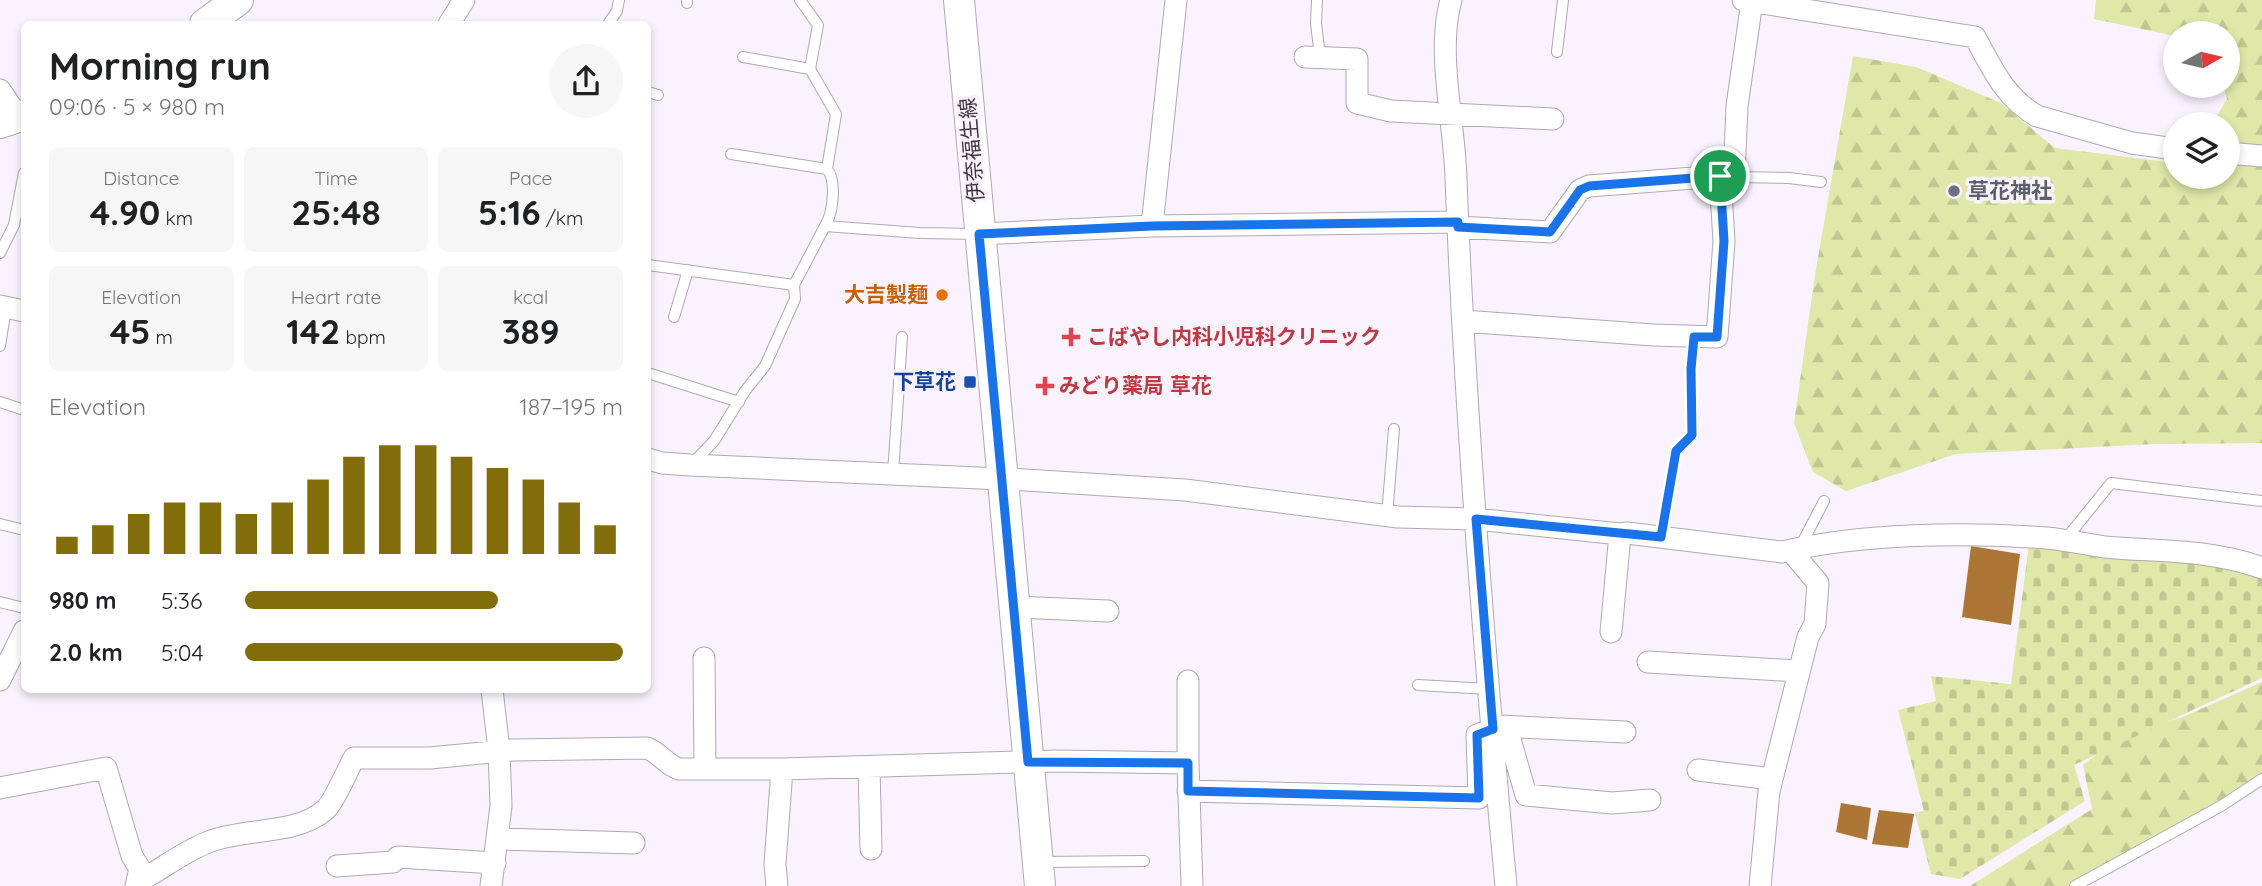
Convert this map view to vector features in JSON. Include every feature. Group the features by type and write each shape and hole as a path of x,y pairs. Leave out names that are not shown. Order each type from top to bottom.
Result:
{"main road":[{"path":"209,21 238,0"},
{"name":"伊奈福生線","path":"959,0 1039,874"}],"street":[{"path":"451,21 464,0"},
{"path":"1152,226 1176,0"},
{"path":"1451,0 1446,53 1456,159 1476,519 1507,884"},
{"path":"1463,321 1717,337 1727,177 1738,106 1747,1 1975,37 2009,96 2030,113 2132,143 2163,147"},
{"path":"1313,57 1357,59 1357,103 1391,111 1553,119"},
{"path":"0,90 17,121"},
{"path":"2240,154 2262,156"},
{"path":"979,234 1152,226 1458,224 1550,232 1580,190 1589,186 1727,177"},
{"path":"652,466 893,474 1185,490 1387,516 1476,519 1627,533 1782,552 1910,537 1972,536 2065,540 2105,547 2213,554 2262,568"},
{"path":"1611,632 1620,534"},
{"path":"1759,886 1772,779 1798,671 1808,637 1815,624 1818,583 1795,549"},
{"path":"1014,607 1108,611"},
{"path":"0,680 21,637"},
{"path":"704,658 705,769"},
{"path":"1648,662 1798,671"},
{"path":"1188,681 1188,791 1192,886"},
{"path":"491,886 501,806 499,750 492,693"},
{"path":"1188,791 1479,798 1477,735 1500,726 1625,732"},
{"path":"1493,729 1509,736 1526,794 1612,803 1650,800"},
{"path":"0,788 106,768 138,877 145,878 208,842 230,834 273,830 306,821 326,810 354,758 430,758 499,750 647,748 657,752 671,766 679,769 1028,762 1188,763"},
{"path":"869,767 871,849"},
{"path":"777,886 775,864 782,769"},
{"path":"1698,770 1772,779"},
{"path":"498,839 634,843"},
{"path":"337,866 393,862 398,857 495,863"}],"lane":[{"path":"610,21 620,0"},
{"path":"800,0 818,25 810,69 836,114 827,169"},
{"path":"1313,57 1317,0"},
{"path":"1557,51 1563,0"},
{"path":"743,57 810,69"},
{"path":"690,466 714,441 765,366 796,299 794,285 829,220 833,186 831,173 827,169 731,154"},
{"path":"1727,177 1789,178 1821,182"},
{"path":"0,253 14,225 21,189"},
{"path":"825,226 979,234"},
{"path":"651,265 794,285"},
{"path":"674,317 688,270"},
{"path":"0,346 10,308"},
{"path":"893,474 902,337"},
{"path":"1661,537 1676,451 1692,435 1691,369 1694,337"},
{"path":"651,374 739,402"},
{"path":"0,402 21,409"},
{"path":"1387,516 1394,429"},
{"path":"2065,540 2111,483 2262,501"},
{"path":"1795,549 1824,500"},
{"path":"0,524 21,529"},
{"path":"0,602 21,607"},
{"path":"1418,685 1489,689"},
{"path":"2075,886 2221,806 2262,779"},
{"path":"1039,874 1144,861"}],"green space":[{"path":"2096,0 2262,0 2262,443 2155,444 1956,454 1846,491 1813,472 1794,423 1815,275 1853,56 1916,67 2001,103 2055,148 2163,162 2163,189 2240,189 2240,112 2219,112 2227,98 2240,98 2240,21 2163,21 2163,33 2094,19"},
{"path":"2029,544 2163,556 2262,575 2262,678 2074,765 2085,801 1960,879 1931,874 1915,813 1924,811 1898,710 1936,701 1931,676 2011,684"},
{"path":"2262,682 2262,781 2067,886 1970,886 2092,809 2083,765 2123,734 2183,717"}],"building":[{"path":"1971,546 2020,554 2011,625 1962,617"},
{"path":"1841,803 1871,808 1867,840 1836,832"},
{"path":"1879,810 1914,814 1908,848 1872,844"}],"place":[{"name":"草花神社","path":"1954,191"},
{"name":"大吉製麺","path":"942,295"},
{"name":"こばやし内科小児科クリニック","path":"1071,337"},
{"name":"下草花","path":"970,382"},
{"name":"みどり薬局 草花","path":"1045,386"}],"route":[{"path":"1720,176 1724,241 1717,337 1694,337 1691,369 1692,435 1676,451 1661,537 1476,519 1493,729 1477,735 1479,798 1188,791 1188,763 1028,762 1004,479 979,234 1152,226 1458,222 1458,227 1550,232 1580,190 1589,186 1720,176"}]}
